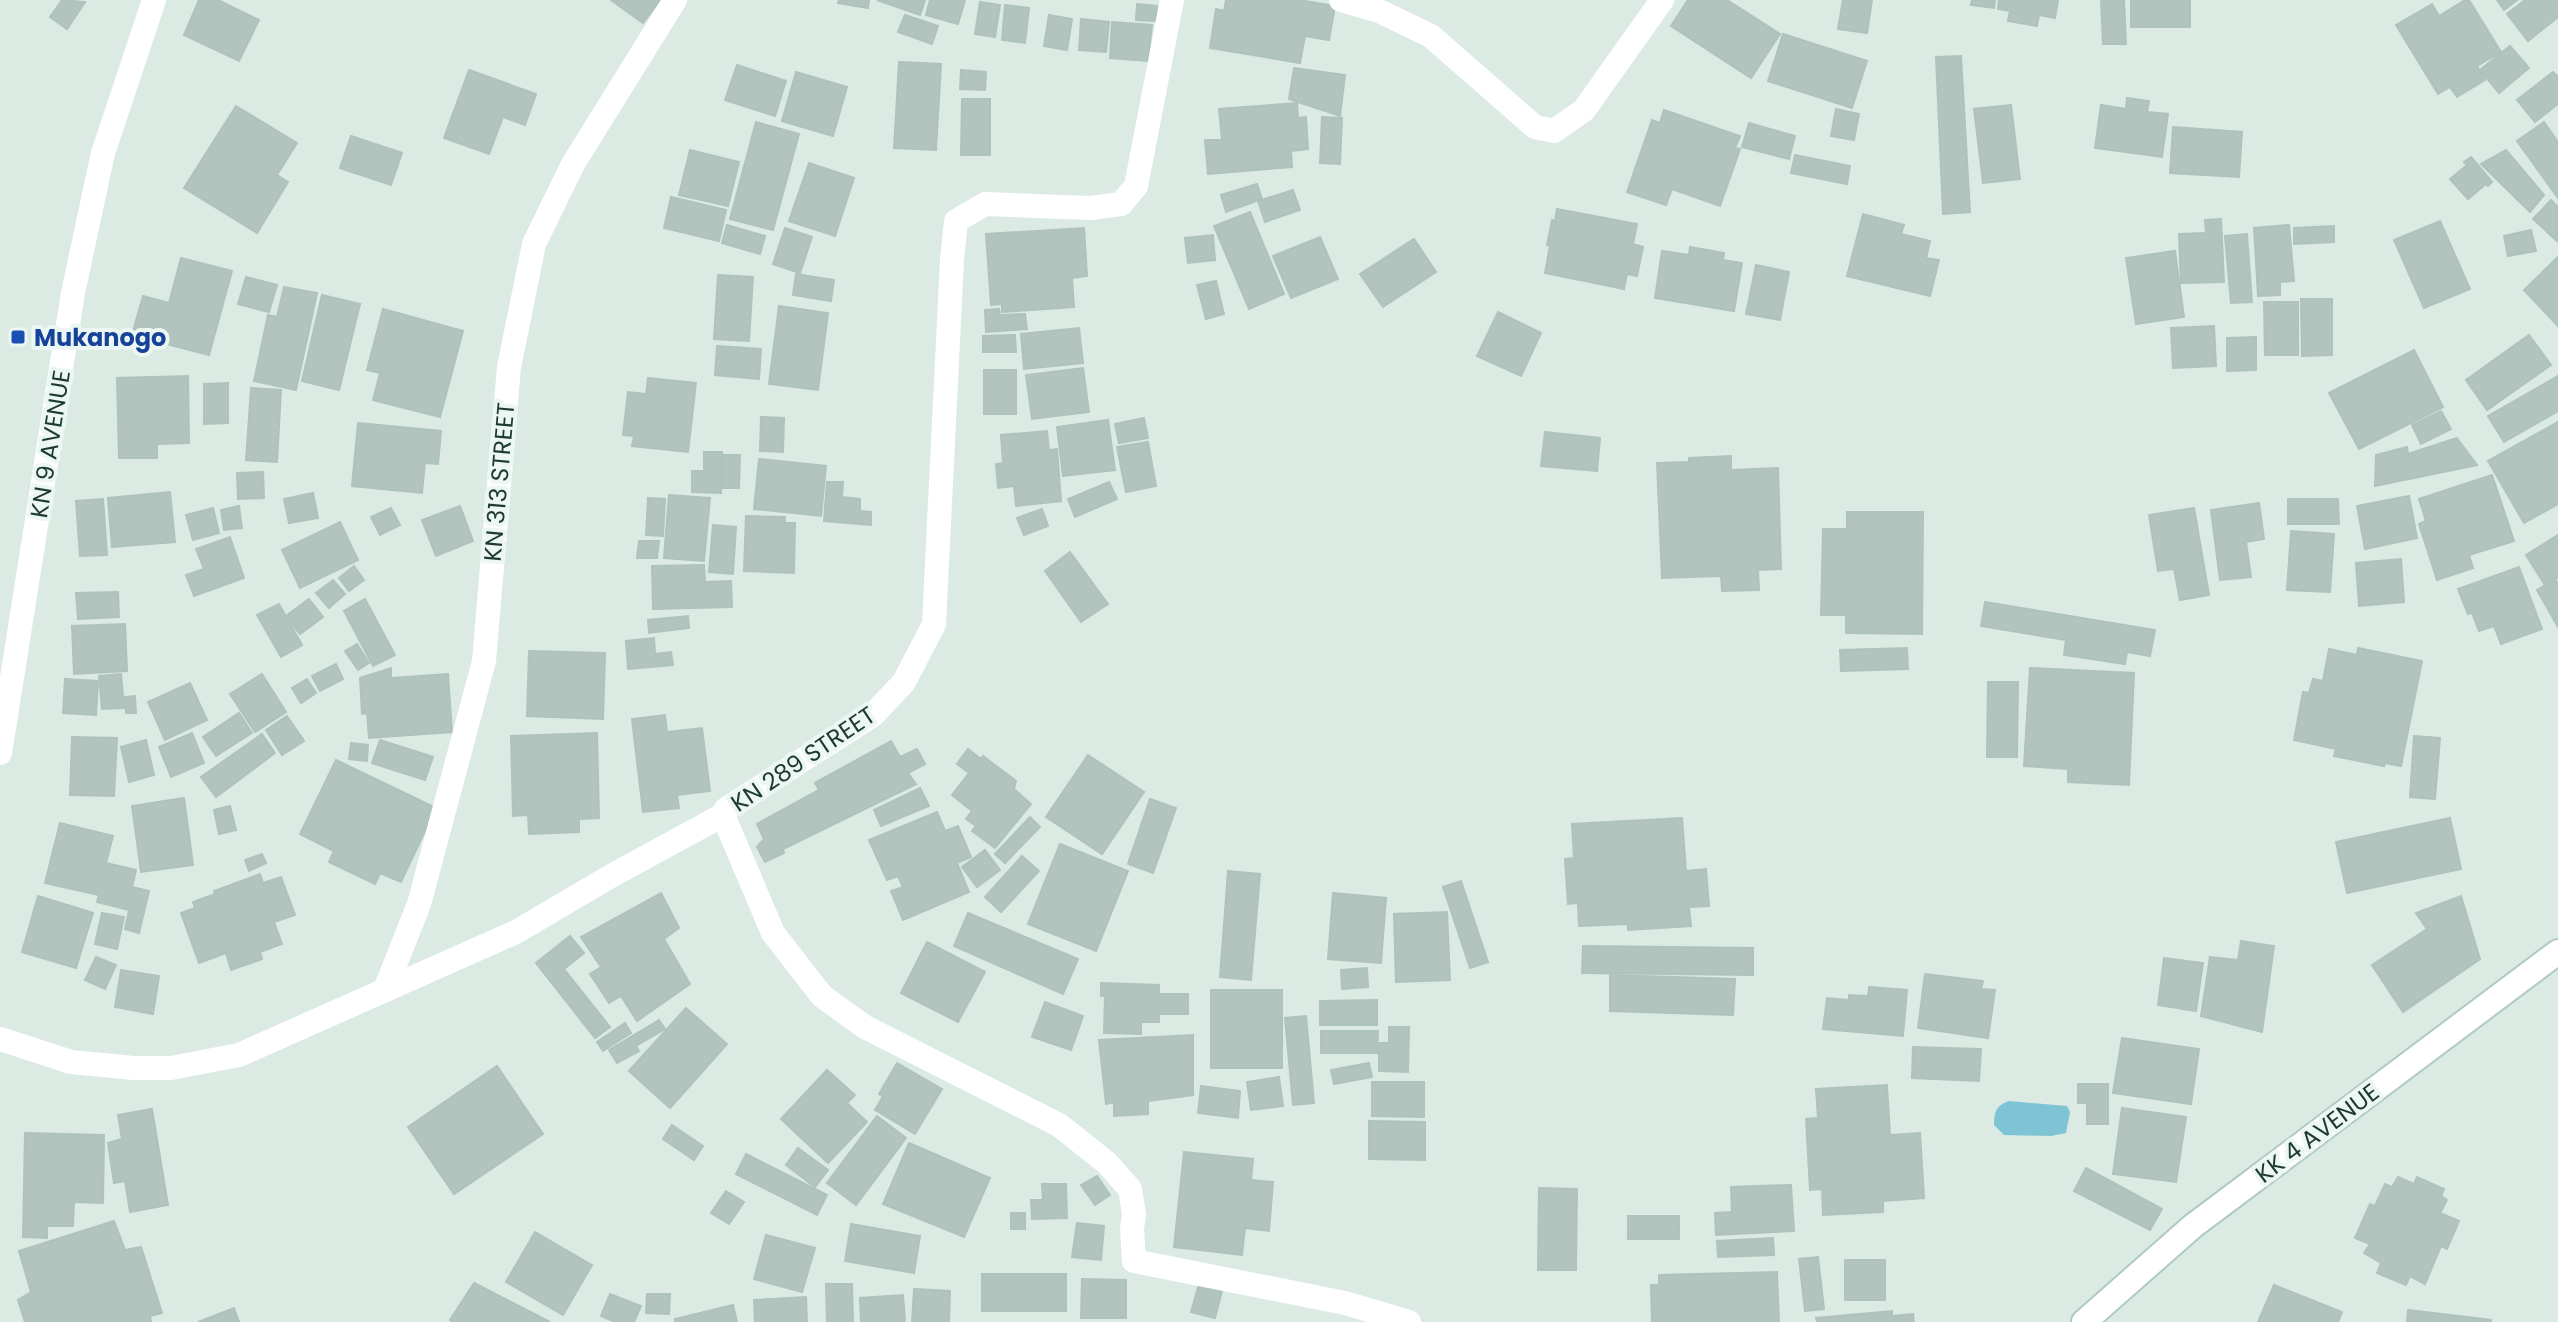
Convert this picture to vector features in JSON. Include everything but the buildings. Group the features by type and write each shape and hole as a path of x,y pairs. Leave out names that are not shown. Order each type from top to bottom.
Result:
{"street":[{"name":"KN 9 AVENUE","path":"0,753 73,293 103,153 154,0"},
{"name":"KN 313 STREET","path":"385,990 419,904 484,661 509,367 534,244 573,164 675,0"},
{"name":"KN 289 STREET","path":"0,1039 71,1062 134,1068 171,1068 239,1055 516,932 723,815 726,809 873,715 904,682 934,624 956,221 985,204 1091,208 1121,204 1136,186 1172,0"},
{"path":"1341,0 1379,11 1431,36 1535,127 1554,131 1584,110 1662,0"},
{"path":"723,815 773,933 822,996 865,1027 1059,1125 1107,1163 1130,1189 1134,1214 1134,1261 1345,1303 1409,1322"},
{"name":"KK 4 AVENUE","path":"2084,1322 2193,1226 2558,952"}],"water":[{"path":"2009,1101 2067,1106 2070,1112 2066,1133 2051,1136 2004,1135 1994,1125 1995,1117 1999,1107"}],"place":[{"name":"Mukanogo","path":"18,337"}]}
